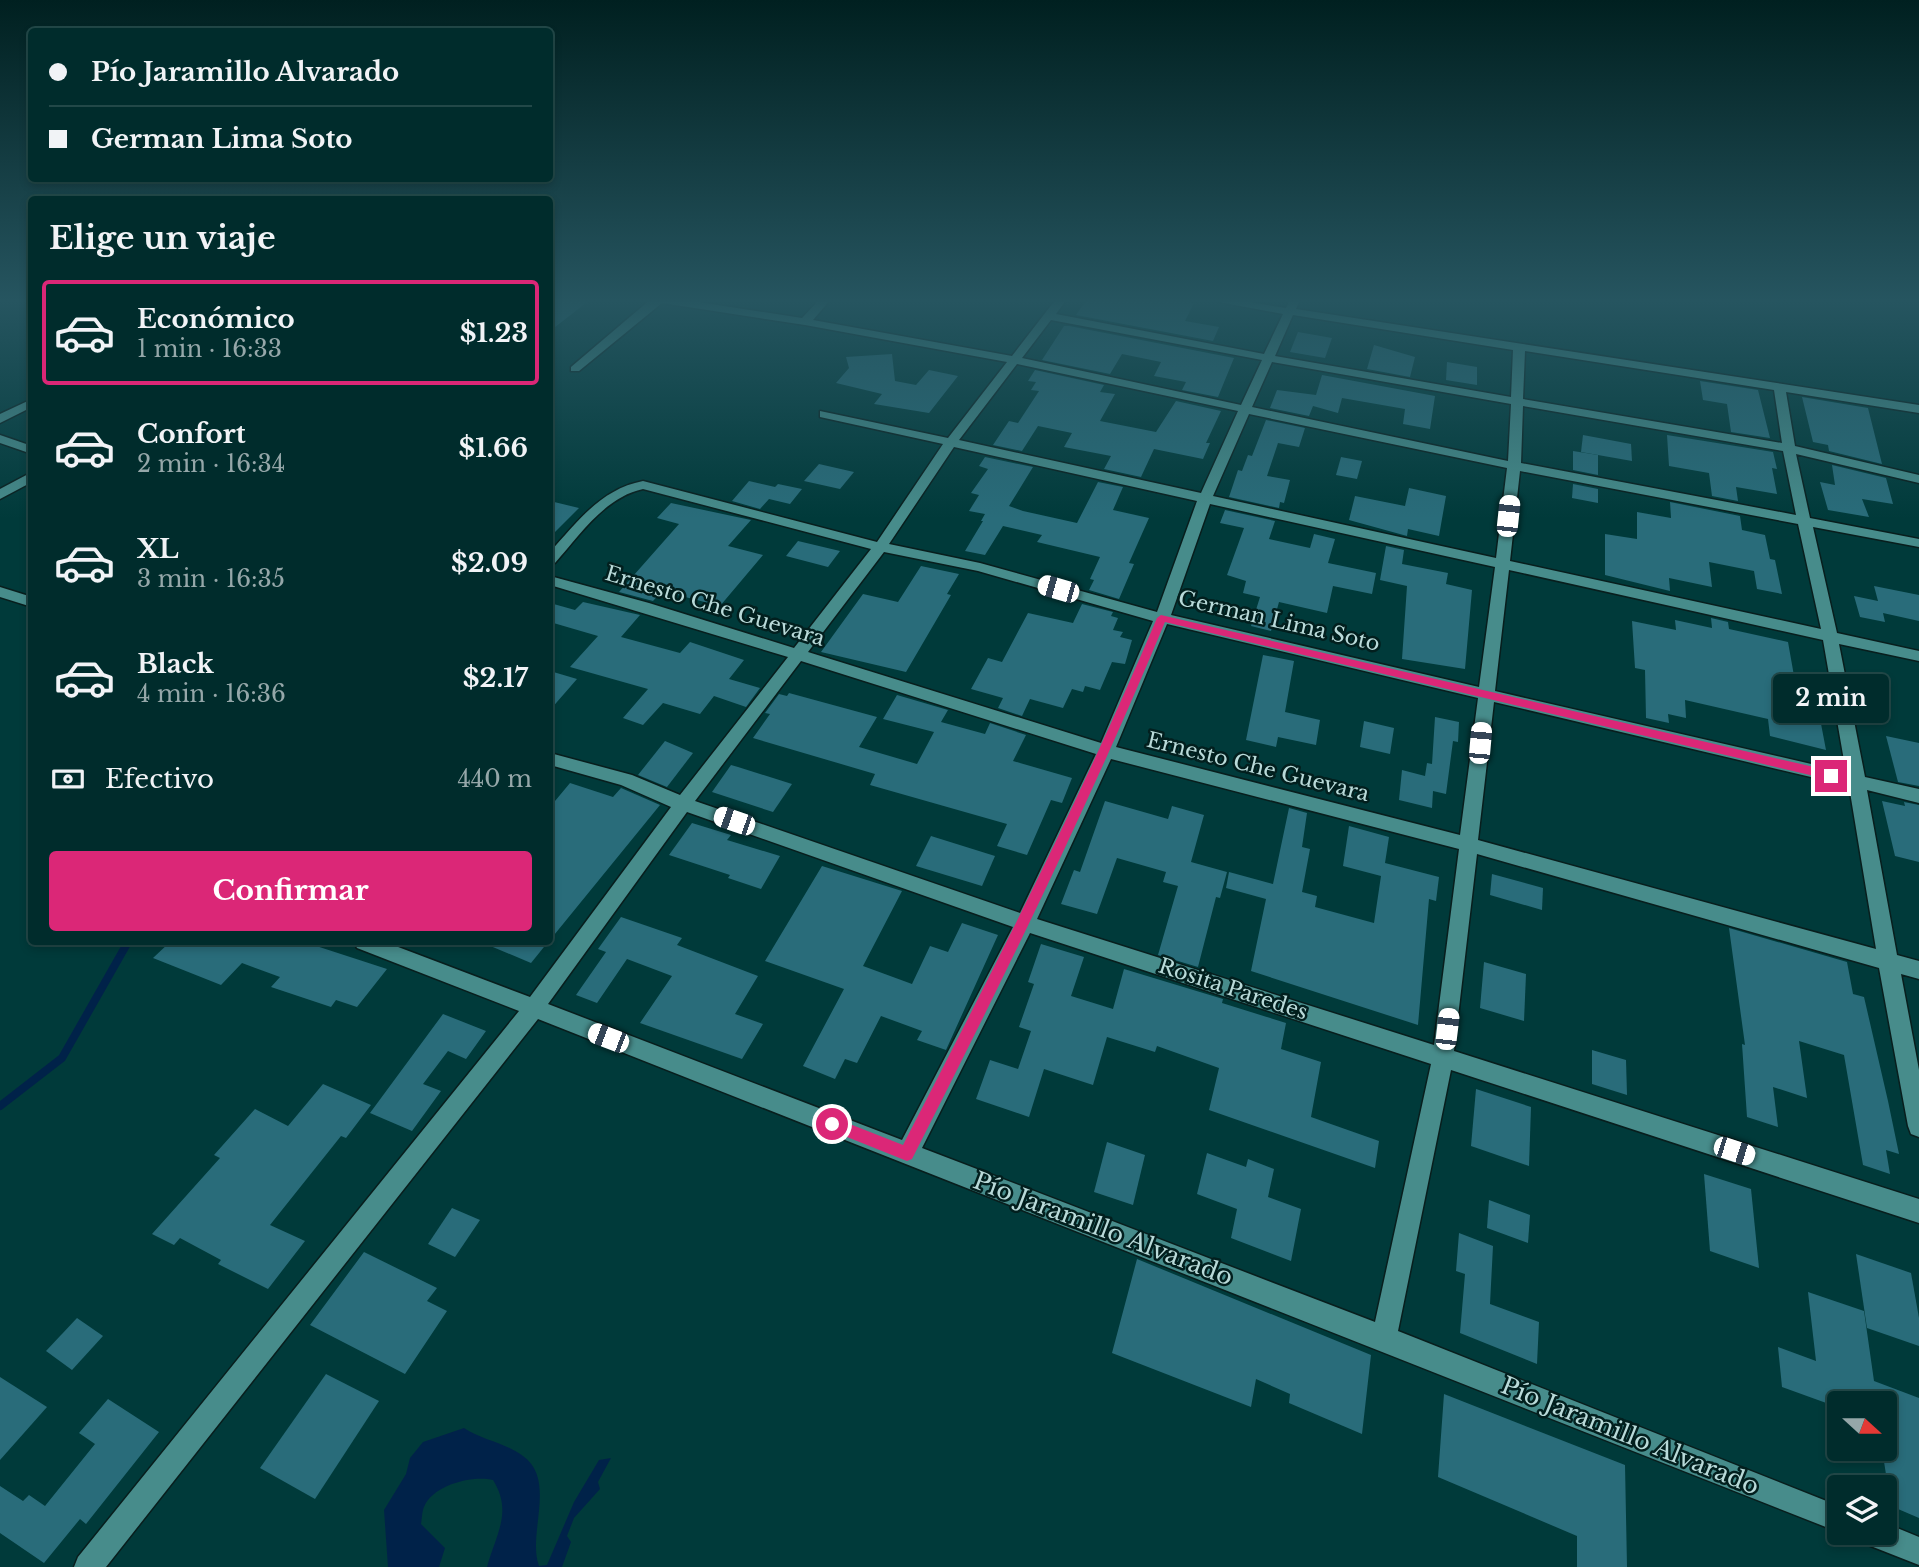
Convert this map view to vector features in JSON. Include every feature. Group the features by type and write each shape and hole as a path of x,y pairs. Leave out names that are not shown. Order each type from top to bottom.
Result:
{"street":[{"path":"88,1567 533,1009 682,804 880,547 952,441 1004,372"},
{"path":"1070,372 1514,466 1919,543"},
{"path":"907,1153 1025,923 1106,751 1161,618 1205,498 1262,372"},
{"path":"1348,372 1787,449 1919,479"},
{"path":"1384,1338 1443,1056 1471,845 1485,692 1503,566 1514,466 1519,372"},
{"path":"1680,372 1919,409"},
{"path":"1779,387 1787,449 1830,638 1886,961 1919,1126"},
{"path":"0,419 28,404"},
{"path":"824,414 1919,656"},
{"path":"0,439 28,449"},
{"path":"0,495 28,478"},
{"name":"German Lima Soto","path":"553,557 615,493 630,485 643,485 880,547 980,568 1161,618 1919,796"},
{"name":"Ernesto Che Guevara","path":"553,581 644,606 1106,751 1471,845 1919,970"},
{"path":"0,592 28,600"},
{"name":"Rosita Paredes","path":"553,760 626,780 682,804 1025,923 1919,1211"},
{"name":"Pío Jaramillo Alvarado","path":"373,945 1384,1338 1827,1515"},
{"path":"1897,1542 1919,1551"}],"water":[{"path":"464,1428 516,1452 533,1466 540,1493 536,1539 539,1566 547,1565 574,1502 599,1460 611,1458 598,1482 600,1489 574,1518 567,1536 571,1542 562,1567 487,1567 501,1523 502,1502 493,1480 475,1479 444,1487 429,1499 424,1507 421,1524 445,1548 439,1567 388,1567 384,1510 406,1474 410,1458 423,1442"}],"building":[{"path":"845,372 894,372 895,381 916,385 927,372 958,376 929,413 874,404 882,394 836,383"},
{"path":"1034,372 1045,372 1104,385 1100,392 1115,394 1100,421 1156,432 1176,401 1221,411 1206,443 1210,443 1203,459 1154,449 1141,477 1104,469 1111,456 1064,447 1072,433 1038,426 1022,451 993,445 1009,421 1018,423 1039,391 1031,390 1036,382 1028,381"},
{"path":"1156,372 1228,372 1218,397 1182,390 1186,382 1154,376"},
{"path":"1384,372 1411,372 1410,377"},
{"path":"1446,372 1477,372 1477,385 1446,380"},
{"path":"1322,375 1435,396 1430,429 1403,424 1405,409 1342,398 1338,413 1313,406 1309,416 1270,408 1277,390 1316,395"},
{"path":"1700,381 1758,390 1770,438 1731,432 1727,404 1703,400"},
{"path":"1802,397 1868,408 1882,464 1829,451 1828,445 1813,442"},
{"path":"1266,420 1305,428 1299,447 1278,443 1267,476 1290,480 1284,503 1280,502 1279,508 1229,497 1238,470 1242,471 1248,455 1252,456"},
{"path":"1583,435 1631,444 1632,461 1581,452"},
{"path":"1667,435 1773,452 1777,469 1772,468 1777,494 1736,487 1738,501 1712,496 1709,473 1669,466"},
{"path":"1573,451 1598,455 1598,475 1573,470"},
{"path":"985,457 1033,467 1009,506 1077,523 1098,482 1123,487 1113,510 1149,518 1129,563 1134,564 1119,599 1089,590 1094,580 1090,579 1100,557 1037,542 1042,535 1003,526 985,555 965,551 985,514 969,511 979,495 971,493 988,469 979,466"},
{"path":"1341,457 1362,461 1357,479 1336,475"},
{"path":"819,464 854,472 840,489 804,481"},
{"path":"1832,465 1886,478 1893,504 1862,499 1869,517 1828,510 1820,482 1835,485"},
{"path":"749,481 802,489 790,504 769,499 760,509 732,501"},
{"path":"1573,484 1598,489 1598,503 1572,498"},
{"path":"1409,488 1446,496 1439,536 1408,529 1407,536 1349,520 1355,496 1405,506"},
{"path":"553,502 579,508 553,534"},
{"path":"1670,502 1740,516 1742,530 1765,535 1770,559 1775,560 1782,594 1757,589 1754,571 1709,562 1712,587 1669,578 1670,591 1605,575 1605,534 1637,539 1637,512 1671,518"},
{"path":"671,503 751,520 728,546 763,555 720,606 662,591 653,601 619,592 679,524 657,518"},
{"path":"1225,510 1275,521 1269,539 1310,548 1314,534 1335,539 1328,563 1376,573 1372,594 1333,586 1327,613 1279,602 1271,631 1251,626 1260,597 1243,593 1246,581 1227,575 1244,528 1220,523"},
{"path":"798,541 840,551 828,567 786,556"},
{"path":"1386,546 1404,550 1402,564 1448,573 1446,584 1472,590 1465,669 1402,659 1407,586 1380,580"},
{"path":"921,566 959,574 947,594 951,595 906,672 821,652 863,594 898,602"},
{"path":"1874,586 1919,595 1919,621 1883,613 1885,622 1860,617 1854,596 1878,601"},
{"path":"583,602 640,615 621,637 680,653 690,642 744,660 729,679 760,688 746,707 714,696 700,714 663,703 643,725 623,718 648,689 570,667 598,636 553,623 553,604 575,610"},
{"path":"1082,604 1113,612 1111,616 1118,618 1113,630 1123,632 1120,637 1132,640 1125,664 1112,662 1100,690 1085,686 1083,692 1072,689 1063,708 1030,699 1022,716 998,708 1003,698 971,689 988,658 1002,662 1028,613 1073,623"},
{"path":"1711,618 1728,622 1729,629 1788,642 1799,704 1818,708 1826,750 1770,736 1768,719 1685,700 1686,718 1668,714 1669,723 1646,718 1645,670 1635,668 1632,621 1676,630 1675,620 1712,628"},
{"path":"1263,655 1294,661 1285,712 1320,720 1316,745 1278,737 1276,747 1246,740"},
{"path":"553,672 577,679 553,707"},
{"path":"789,693 877,717 859,747 917,764 934,732 883,719 897,695 948,710 941,722 985,734 990,723 1026,735 1013,761 1072,778 1062,803 1051,800 1027,855 997,846 1007,824 870,785 875,774 753,738 770,714 765,713 779,694 787,696"},
{"path":"1435,717 1459,722 1458,742 1453,741 1446,794 1433,791 1432,808 1399,800 1402,770 1425,776 1427,763 1432,764"},
{"path":"1364,721 1394,728 1390,754 1360,747"},
{"path":"1886,736 1919,743 1919,786 1898,782"},
{"path":"665,741 693,753 667,787 638,775"},
{"path":"731,765 792,784 773,812 712,792"},
{"path":"570,783 613,797 621,788 660,805 553,936 553,803"},
{"path":"1105,801 1168,819 1172,806 1204,815 1191,862 1227,872 1220,898 1216,897 1198,967 1158,955 1178,886 1163,882 1166,872 1117,858 1097,914 1061,904 1074,870 1080,872"},
{"path":"1882,801 1905,806 1904,802 1919,805 1919,862 1895,856"},
{"path":"1289,808 1307,813 1302,847 1310,849 1302,892 1317,896 1315,907 1374,923 1381,876 1343,866 1349,826 1389,837 1385,863 1439,877 1436,901 1429,899 1418,1025 1251,971 1266,899 1226,888 1229,872 1273,884"},
{"path":"692,823 731,835 727,840 780,856 761,889 728,878 730,875 669,855"},
{"path":"931,836 995,856 982,886 916,866"},
{"path":"822,866 902,891 863,966 912,984 930,946 948,952 962,923 998,935 946,1050 917,1040 922,1031 881,1016 857,1063 845,1059 835,1079 803,1066 844,989 765,961"},
{"path":"1492,874 1543,888 1542,910 1490,895"},
{"path":"621,917 682,938 677,945 758,976 735,1014 763,1024 742,1059 640,1023 672,976 627,959 597,1003 576,995 606,952 598,949"},
{"path":"1729,928 1847,962 1853,994 1864,997 1899,1154 1886,1150 1890,1174 1863,1165 1844,1055 1799,1041 1807,1098 1773,1087 1778,1127 1747,1117 1742,1044 1745,1045"},
{"path":"1041,944 1084,957 1071,996 1113,1009 1124,969 1223,999 1222,1003 1286,1023 1281,1049 1321,1062 1311,1117 1379,1141 1375,1168 1209,1110 1219,1068 1157,1046 1155,1052 1107,1037 1093,1085 1044,1069 1029,1117 976,1099 990,1060 1018,1069 1031,1031 1019,1027 1034,984 1028,982"},
{"path":"167,945 313,945 387,969 357,1007 336,1000 331,1007 271,987 280,977 242,963 221,985 153,958"},
{"path":"488,945 546,945 531,963"},
{"path":"1484,962 1526,974 1524,1021 1480,1008"},
{"path":"443,1014 486,1031 466,1059 448,1051 423,1084 441,1091 412,1131 370,1113"},
{"path":"1592,1050 1626,1060 1627,1095 1592,1084"},
{"path":"323,1084 371,1105 346,1138 341,1136 270,1225 305,1241 268,1289 218,1264 221,1260 180,1238 174,1245 152,1234 220,1158 214,1155 255,1109 288,1126"},
{"path":"1476,1089 1531,1107 1529,1166 1471,1146"},
{"path":"1107,1142 1145,1155 1133,1205 1094,1192"},
{"path":"1207,1153 1246,1167 1248,1159 1274,1169 1268,1197 1301,1209 1291,1261 1231,1238 1237,1209 1197,1194"},
{"path":"1704,1174 1751,1189 1759,1268 1710,1251"},
{"path":"1489,1200 1530,1215 1528,1243 1487,1228"},
{"path":"452,1208 480,1220 455,1257 428,1244"},
{"path":"1459,1233 1493,1246 1490,1304 1539,1322 1537,1364 1460,1333 1465,1274 1456,1271"},
{"path":"364,1252 437,1288 427,1301 447,1311 405,1374 310,1325"},
{"path":"1856,1254 1911,1273 1919,1318 1919,1346 1867,1328"},
{"path":"1137,1259 1371,1355 1362,1434 1289,1403 1290,1394 1256,1379 1251,1407 1112,1353"},
{"path":"1808,1292 1864,1311 1874,1381 1919,1398 1919,1518 1897,1509 1897,1475 1886,1475 1884,1461 1897,1461 1897,1391 1827,1391 1827,1403 1782,1387 1778,1347 1816,1361"},
{"path":"77,1318 103,1336 72,1370 46,1351"},
{"path":"326,1374 379,1401 315,1499 260,1468"},
{"path":"0,1377 47,1407 0,1460"},
{"path":"1444,1394 1625,1465 1627,1567 1577,1567 1577,1536 1438,1477"},
{"path":"108,1399 159,1432 86,1524 80,1519 44,1563 0,1533 0,1486 23,1501 29,1495 45,1506 95,1444 79,1433"}],"waterway":[{"path":"0,1106 62,1058 126,945"}],"route":[{"path":"832,1124 907,1153 1025,923 1106,751 1161,618 1485,692 1831,776"}]}
